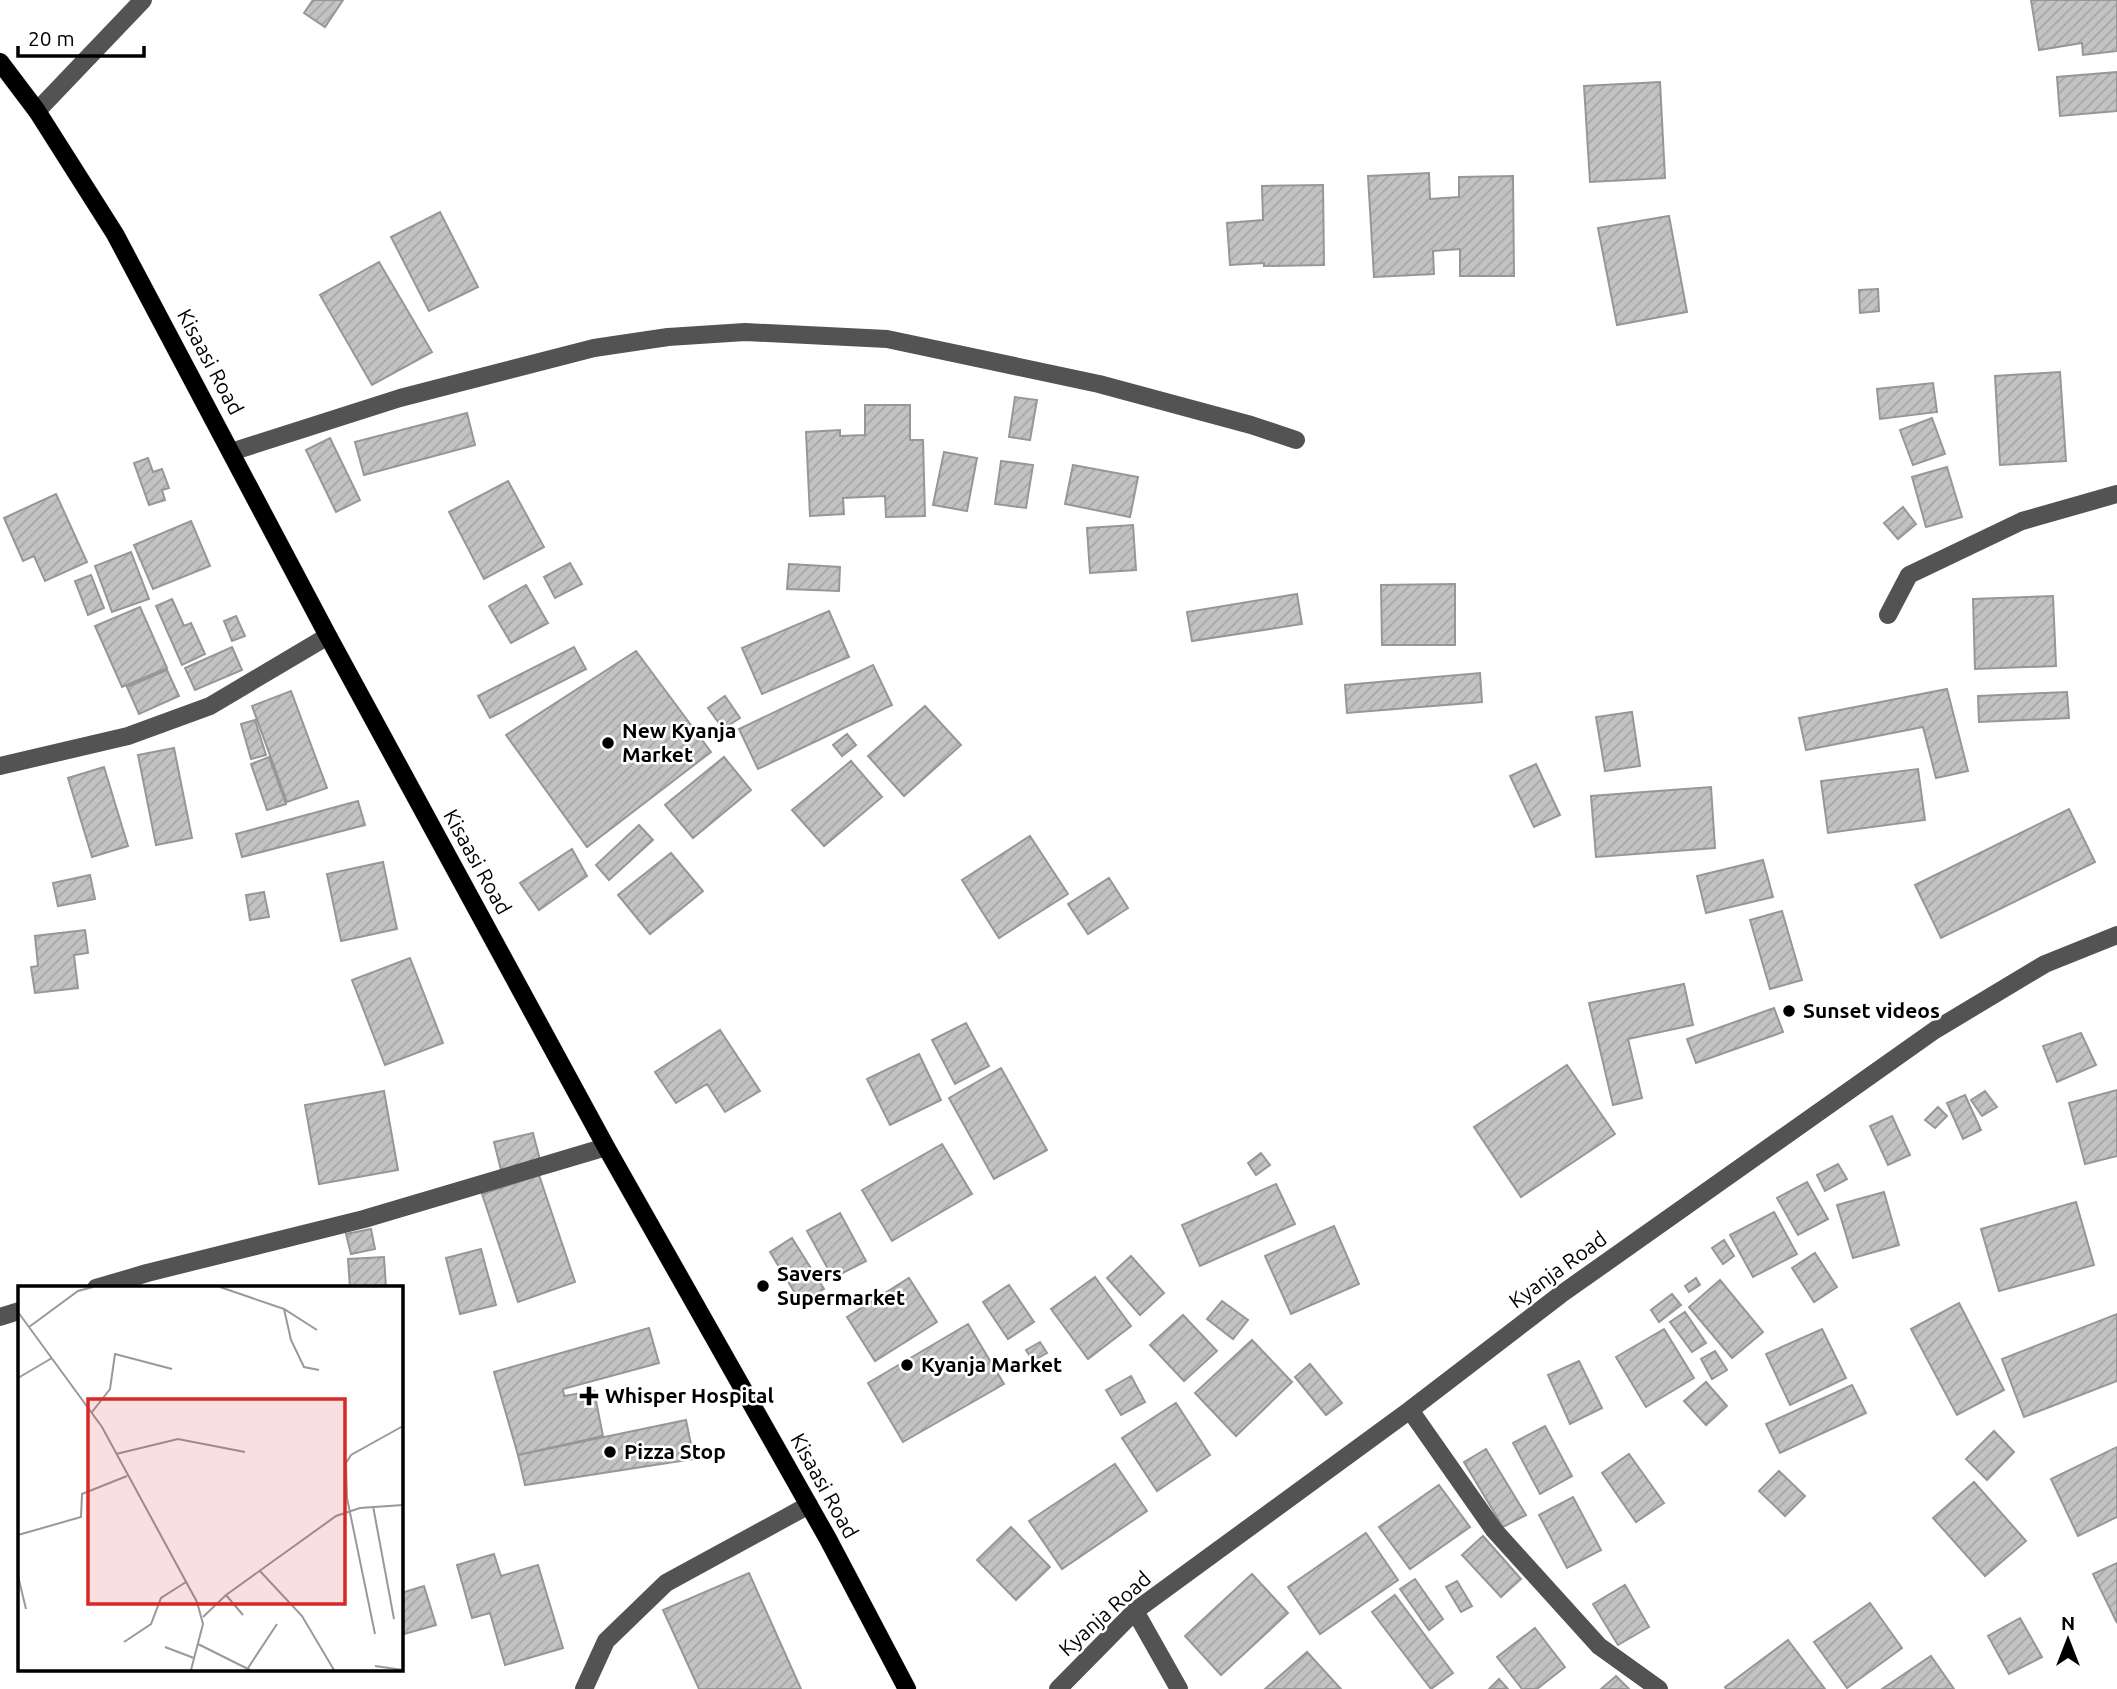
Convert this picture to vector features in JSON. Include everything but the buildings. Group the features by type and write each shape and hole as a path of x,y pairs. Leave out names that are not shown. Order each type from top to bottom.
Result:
{"main road":[{"name":"Kisaasi Road","path":"0,62 37,111 115,234 328,636 606,1147 809,1505 906,1689"}],"street":[{"path":"37,111 143,0"},
{"path":"231,452 401,398 594,348 668,337 745,332 900,342 1099,384 1251,425 1296,440"},
{"path":"1888,615 1909,575 2022,522 2117,494"},
{"path":"0,766 128,736 209,706 328,636"},
{"name":"Kyanja Road","path":"1058,1689 1136,1611 1410,1410 1560,1295 1935,1030 2045,964 2117,935"},
{"path":"104,1286 364,1219 606,1147"},
{"path":"0,1317 18,1311"},
{"path":"1410,1410 1494,1530 1599,1646 1659,1689"},
{"path":"584,1689 606,1642 666,1583 809,1505"},
{"path":"1136,1611 1179,1689"}],"place":[{"name":"New Kyanja Market","path":"608,743"},
{"name":"Sunset videos","path":"1789,1011"},
{"name":"Savers Supermarket","path":"763,1286"},
{"name":"Kyanja Market","path":"907,1365"},
{"name":"Whisper Hospital","path":"589,1396"},
{"name":"Pizza Stop","path":"610,1452"}]}
